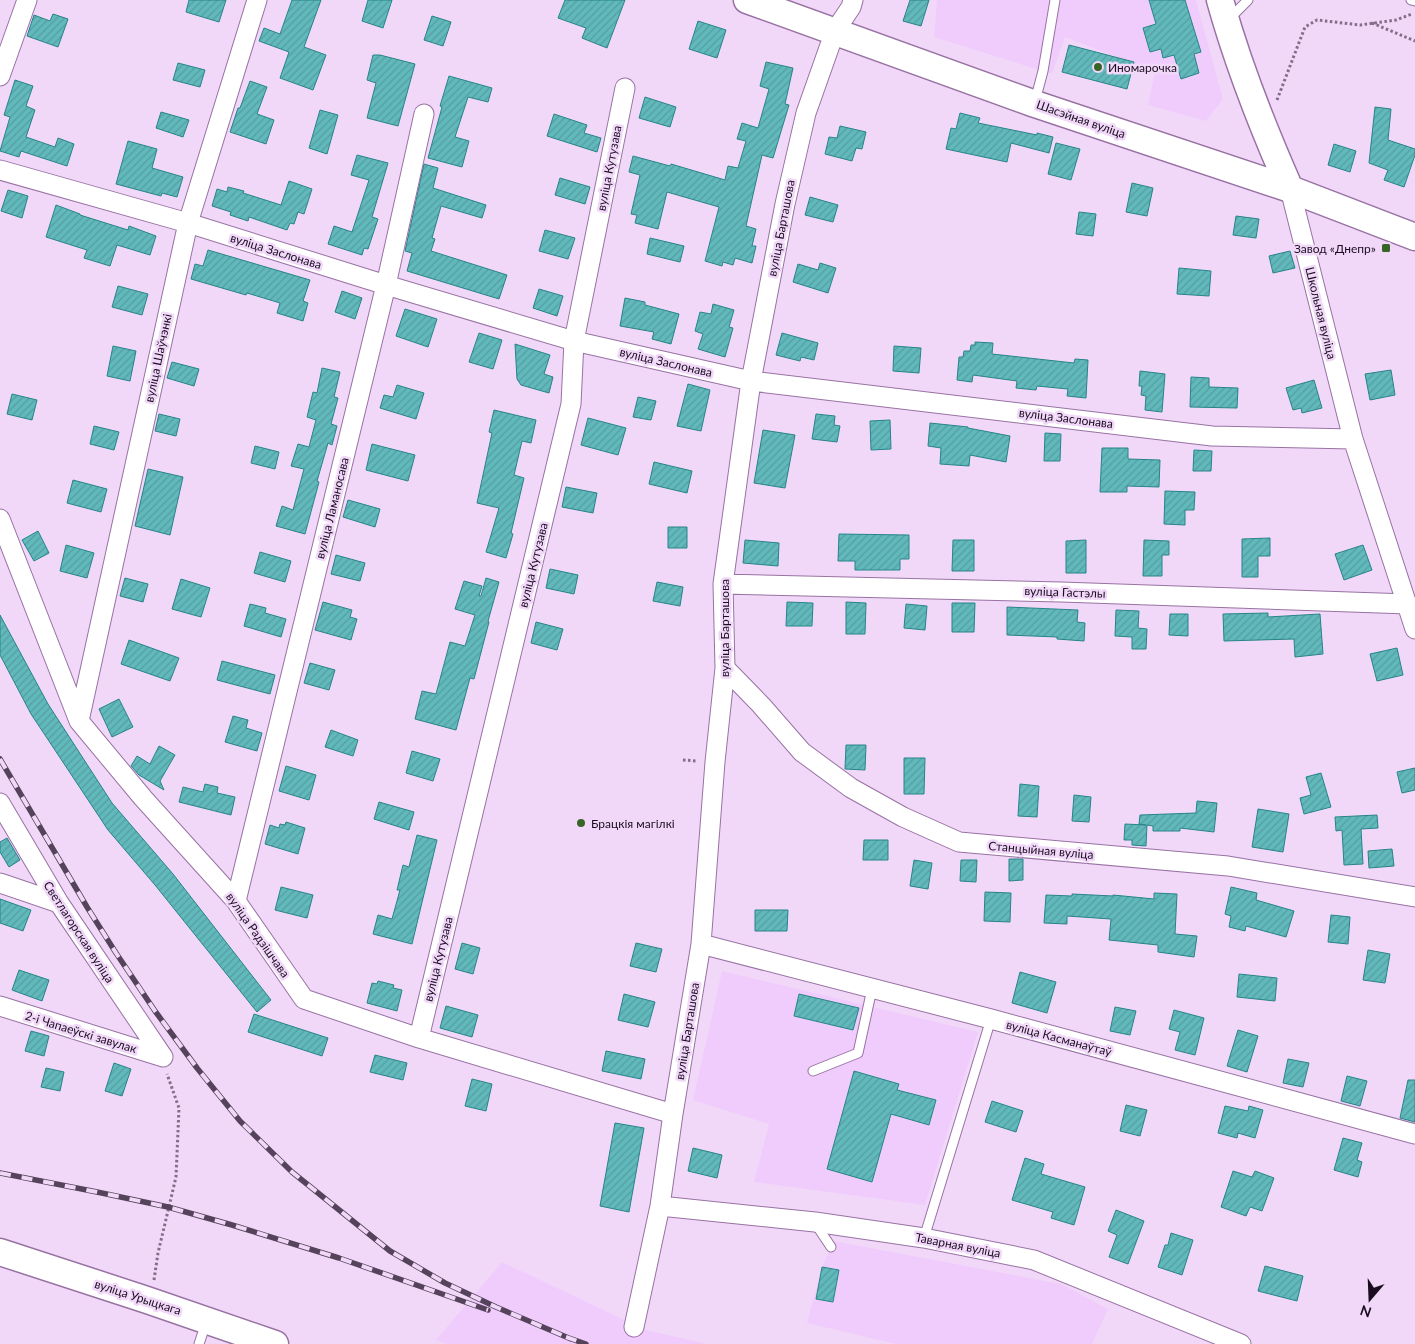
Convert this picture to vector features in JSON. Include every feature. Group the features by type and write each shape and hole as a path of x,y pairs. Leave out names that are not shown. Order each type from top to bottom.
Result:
{"main road":[{"name":"Шасэйная вуліца","path":"747,0 1035,104 1290,189 1415,237"},
{"name":"Школьная вуліца","path":"1223,11 1264,132 1290,189"},
{"name":"вуліца Урыцкага","path":"0,1252 147,1300 203,1332 275,1344"}],"street":[{"path":"0,76 27,0"},
{"name":"вуліца Шаўчэнкі","path":"78,721 188,223 257,0"},
{"name":"вуліца Барташова","path":"634,1327 660,1206 701,944 715,762 725,668 723,584 752,381 784,204 806,114 835,31 851,7 853,0"},
{"name":"вуліца Кутузава","path":"419,1038 571,404 574,341 625,88"},
{"name":"вуліца Ламаносава","path":"236,901 386,285 424,114"},
{"name":"вуліца Заслонава","path":"0,170 188,223 574,341 752,381 1212,436 1353,439"},
{"name":"Школьная вуліца","path":"1290,189 1353,439 1415,629"},
{"name":"вуліца Радзішчава","path":"0,519 78,721 143,798 236,901 304,999 419,1038 674,1114"},
{"name":"вуліца Гастэлы","path":"723,584 1061,592 1408,604"},
{"name":"Станцыйная вуліца","path":"725,668 761,705 802,752 858,792 903,817 959,842 1228,866 1415,897"},
{"name":"Светлагорская вуліца","path":"0,803 5,825 163,1057"},
{"path":"0,883 59,904"},
{"name":"вуліца Касманаўтаў","path":"701,944 991,1019 1415,1134"},
{"name":"2-і Чапаеўскі завулак","path":"0,1006 163,1057"},
{"name":"Таварная вуліца","path":"660,1206 815,1222 924,1238 1034,1260 1241,1344"}],"lane":[{"path":"1035,104 1043,71 1055,0"},
{"path":"1223,11 1248,0"},
{"path":"1411,0 1415,1"},
{"path":"812,1071 858,1053 872,989"},
{"path":"924,1238 991,1019"},
{"path":"815,1222 831,1247"}],"path":[{"path":"1264,132 1305,27 1317,20 1360,25 1396,20 1415,13"},
{"path":"1372,23 1415,41"},
{"path":"147,1300 154,1280 158,1252 176,1177 179,1108 170,1080 162,1064 163,1057"}],"shaded area":[{"path":"937,0 1196,0 1223,99 1206,121 1148,105 1155,72 1065,37 1052,74 934,37"},
{"path":"722,971 978,1032 925,1205 754,1182 769,1124 693,1100"},
{"path":"834,1241 1061,1284 1108,1309 1092,1344 896,1344 807,1323 822,1267"},
{"path":"502,1262 646,1330 707,1344 448,1344 436,1340"}],"building":[{"path":"189,0 226,0 219,22 186,12"},
{"path":"292,0 321,0 304,47 326,55 313,90 280,78 289,52 259,41 264,28 280,34"},
{"path":"368,0 392,0 383,28 362,21"},
{"path":"565,0 625,0 607,48 582,38 586,28 558,18"},
{"path":"910,0 929,0 921,26 903,21"},
{"path":"1149,0 1185,0 1201,52 1194,54 1199,73 1181,79 1174,55 1163,58 1161,49 1150,52 1143,28 1156,24"},
{"path":"53,14 68,19 58,47 27,36 34,15 50,21"},
{"path":"432,16 451,22 443,46 424,40"},
{"path":"698,21 726,30 717,58 689,49"},
{"name":"Иномарочка","path":"1069,45 1134,62 1127,89 1062,72"},
{"path":"373,55 415,64 398,126 367,118 376,83 367,80"},
{"path":"766,62 793,68 785,104 789,105 773,158 762,155 746,226 756,229 752,246 756,246 752,263 735,258 733,265 723,262 722,266 705,261 719,207 667,192 658,229 635,223 637,215 631,214 640,175 629,172 633,156 670,166 671,164 725,180 728,166 738,168 746,141 737,139 742,123 758,128 769,89 760,86"},
{"path":"178,63 205,70 200,87 173,80"},
{"path":"449,76 492,88 488,102 468,97 455,137 469,141 462,167 428,158"},
{"path":"15,80 33,86 26,106 35,110 26,137 55,147 58,138 74,144 67,166 21,151 19,157 0,151 10,117 4,115"},
{"path":"250,81 267,87 257,114 274,120 266,144 230,132"},
{"path":"645,97 676,107 670,127 639,118"},
{"path":"1375,107 1391,109 1388,140 1415,149 1415,155 1404,187 1384,180 1388,170 1369,163"},
{"path":"320,110 338,115 327,154 309,148"},
{"path":"161,112 189,120 183,137 156,128"},
{"path":"960,113 980,118 978,123 1053,137 1049,153 1011,143 1007,162 946,149 951,128 956,129"},
{"path":"554,114 587,125 584,133 601,138 597,152 547,136"},
{"path":"840,126 866,132 862,149 856,148 852,161 825,154 829,137 837,138"},
{"path":"128,141 157,149 152,168 183,177 177,197 162,193 161,196 116,184"},
{"path":"1056,143 1080,149 1071,180 1048,174"},
{"path":"1334,144 1356,151 1350,172 1328,165"},
{"path":"357,155 388,163 372,217 378,219 368,249 364,248 362,255 328,244 334,226 352,232 369,180 351,175"},
{"path":"424,164 438,168 433,188 486,205 482,218 441,206 432,238 435,239 431,251 507,275 499,299 407,271 412,253 405,251"},
{"path":"560,178 590,187 585,204 555,195"},
{"path":"289,181 312,189 304,214 298,212 294,224 290,223 287,230 249,217 248,221 230,215 231,212 212,206 217,189 227,192 228,187 281,205"},
{"path":"1132,183 1153,188 1147,216 1126,212"},
{"path":"8,190 28,196 22,218 1,211"},
{"path":"810,197 838,205 833,222 805,215"},
{"path":"56,205 80,215 128,230 129,226 156,236 150,255 117,245 110,266 84,258 87,250 46,237"},
{"path":"1079,212 1096,214 1093,236 1076,234"},
{"path":"1236,216 1259,219 1256,238 1233,235"},
{"path":"545,230 575,238 568,259 539,251"},
{"path":"650,238 684,246 680,262 647,254"},
{"path":"208,250 310,280 303,301 308,303 303,321 277,313 280,303 191,279 195,264 203,266"},
{"path":"1290,251 1295,268 1273,273 1269,256"},
{"path":"820,263 836,268 828,293 793,282 798,264 818,270"},
{"path":"1179,268 1211,271 1209,296 1177,294"},
{"path":"118,286 148,294 142,315 112,307"},
{"path":"539,289 563,296 557,316 533,308"},
{"path":"342,291 362,298 355,319 335,312"},
{"path":"625,298 645,302 645,305 679,314 671,344 652,339 654,332 620,326"},
{"path":"713,304 734,310 729,327 733,328 725,357 698,349 703,334 695,331 700,312 711,314"},
{"path":"405,309 437,319 428,347 396,336"},
{"path":"479,333 502,340 493,369 469,362"},
{"path":"782,333 818,343 814,360 801,357 800,361 776,355"},
{"path":"975,342 993,343 992,354 1074,363 1075,359 1088,360 1086,398 1067,396 1068,389 1037,386 1036,390 1016,388 1017,381 973,375 972,382 957,380 959,357 963,357 964,351 970,351 971,345 975,345"},
{"path":"515,344 550,355 544,374 553,377 549,393 521,385 517,379"},
{"path":"113,346 136,351 130,381 107,376"},
{"path":"894,346 921,348 919,373 893,371"},
{"path":"172,362 199,369 194,386 167,378"},
{"path":"322,368 340,372 334,397 338,398 331,424 337,426 332,445 328,443 305,534 276,526 282,506 293,510 304,469 291,466 298,444 309,447 316,420 307,417 313,392 317,393"},
{"path":"1391,370 1395,395 1370,400 1365,374"},
{"path":"1140,371 1165,374 1162,412 1145,410 1146,396 1141,395 1142,386 1139,386"},
{"path":"1191,377 1209,378 1209,387 1238,388 1237,408 1190,407"},
{"path":"1314,380 1322,408 1302,413 1301,408 1293,410 1286,388"},
{"path":"688,384 710,390 701,431 677,426"},
{"path":"397,385 424,393 416,419 380,408 384,395 393,397"},
{"path":"12,394 37,400 32,420 7,414"},
{"path":"638,397 656,401 651,420 633,417"},
{"path":"494,410 536,420 531,443 522,441 514,475 524,478 511,533 513,534 506,558 486,552 499,508 477,503 492,433 489,432"},
{"path":"159,414 180,419 176,436 155,431"},
{"path":"816,414 835,416 834,425 840,426 837,442 812,439"},
{"path":"588,418 626,428 618,455 581,445"},
{"path":"890,420 891,449 871,450 870,421"},
{"path":"930,423 968,427 1010,436 1006,462 970,455 969,466 940,464 941,448 928,446"},
{"path":"94,426 119,432 114,450 90,444"},
{"path":"763,430 795,435 785,488 754,483"},
{"path":"1045,433 1061,434 1060,461 1044,461"},
{"path":"372,444 415,455 408,481 366,470"},
{"path":"255,446 279,452 275,469 251,463"},
{"path":"1102,448 1128,448 1128,459 1160,460 1159,487 1127,486 1127,492 1100,492"},
{"path":"1194,450 1212,451 1211,471 1193,471"},
{"path":"654,462 692,471 687,493 649,484"},
{"path":"148,469 183,477 170,535 135,526"},
{"path":"73,480 107,489 101,512 67,503"},
{"path":"566,487 597,493 593,513 562,507"},
{"path":"1165,491 1195,492 1194,510 1185,510 1185,525 1164,524"},
{"path":"348,500 380,509 375,527 343,517"},
{"path":"668,527 687,527 687,548 668,548"},
{"path":"38,531 49,553 34,561 22,540"},
{"path":"839,534 909,535 909,559 900,559 900,570 855,570 855,561 838,561"},
{"path":"1270,538 1270,556 1258,556 1258,577 1242,577 1242,539"},
{"path":"745,540 779,543 778,566 743,563"},
{"path":"953,540 974,540 974,571 952,571"},
{"path":"1086,540 1086,573 1066,573 1066,541"},
{"path":"1144,540 1169,541 1169,555 1162,555 1162,576 1143,576"},
{"path":"66,545 94,553 87,578 60,571"},
{"path":"1363,545 1372,570 1344,580 1335,554"},
{"path":"260,552 291,561 285,582 254,573"},
{"path":"336,555 365,563 360,581 331,574"},
{"path":"550,569 578,575 574,594 546,588"},
{"path":"125,578 148,584 143,602 120,596"},
{"path":"486,578 499,582 474,679 470,678 456,730 415,719 422,691 436,694 450,642 465,646 475,615 455,609 464,581 482,586 479,596 481,596"},
{"path":"181,579 210,588 201,617 172,609"},
{"path":"657,582 683,587 680,606 653,601"},
{"path":"323,602 352,610 350,617 357,619 351,640 315,630"},
{"path":"787,602 813,603 812,626 786,626"},
{"path":"846,602 866,603 865,634 846,634"},
{"path":"952,603 975,603 974,632 952,632"},
{"path":"250,604 266,608 265,613 286,619 281,637 244,626"},
{"path":"906,604 927,606 925,630 904,628"},
{"path":"1007,607 1078,610 1077,622 1085,623 1084,641 1057,639 1057,637 1007,635"},
{"path":"1116,610 1139,611 1138,628 1147,629 1146,649 1132,649 1132,637 1115,636"},
{"path":"1268,613 1268,617 1320,614 1323,654 1295,657 1294,639 1224,641 1223,614"},
{"path":"1170,614 1188,614 1188,636 1169,635"},
{"path":"0,615 48,704 112,803 173,874 271,1000 257,1012 155,885 108,830 31,714 0,655"},
{"path":"536,622 563,629 557,650 531,643"},
{"path":"129,640 179,658 170,681 121,664"},
{"path":"1397,648 1403,675 1377,681 1370,654"},
{"path":"222,661 275,675 270,694 217,680"},
{"path":"310,663 335,670 329,690 304,683"},
{"path":"119,699 133,727 112,737 99,709"},
{"path":"233,716 248,720 246,728 262,733 257,751 225,742"},
{"path":"331,730 358,740 353,756 325,747"},
{"path":"846,745 866,745 865,770 845,769"},
{"path":"159,746 175,755 160,781 164,790 139,775 131,766 137,756 150,764"},
{"path":"412,751 440,759 433,781 406,773"},
{"path":"904,758 925,758 924,794 904,794"},
{"path":"286,766 316,775 309,800 279,791"},
{"path":"1415,768 1415,790 1402,793 1397,772"},
{"path":"1321,773 1331,807 1304,814 1300,798 1311,795 1306,777"},
{"path":"205,784 218,787 217,793 235,797 231,815 179,802 183,787 203,792"},
{"path":"1020,784 1039,786 1037,817 1018,816"},
{"path":"1074,795 1091,797 1089,822 1072,821"},
{"path":"1197,801 1217,803 1214,832 1180,828 1180,831 1153,831 1153,826 1147,825 1146,846 1132,845 1132,840 1124,840 1125,824 1146,825 1139,824 1140,815 1196,813"},
{"path":"379,802 414,812 409,830 374,819"},
{"path":"1258,809 1289,814 1283,852 1252,847"},
{"path":"1377,815 1378,828 1361,829 1363,864 1344,865 1342,830 1336,831 1335,817"},
{"path":"286,822 305,828 298,854 265,844 270,825 279,828 280,824 285,825"},
{"path":"417,835 437,840 412,944 373,934 378,915 392,919 400,890 397,890 403,865 409,867"},
{"path":"7,838 20,860 9,867 0,852 0,842"},
{"path":"864,840 888,840 888,860 863,860"},
{"path":"1392,849 1394,866 1369,868 1368,851"},
{"path":"1009,859 1023,859 1023,880 1009,881"},
{"path":"914,860 932,863 928,889 910,886"},
{"path":"961,860 977,860 976,882 960,881"},
{"path":"281,887 313,895 307,918 275,910"},
{"path":"1231,887 1257,893 1256,900 1294,911 1286,937 1246,926 1245,931 1229,927 1231,916 1225,914"},
{"path":"985,892 1011,893 1010,922 984,921"},
{"path":"1154,893 1177,894 1175,934 1197,936 1194,957 1158,952 1158,945 1109,940 1111,919 1067,916 1067,924 1044,923 1046,895 1113,895 1154,899"},
{"path":"0,899 31,910 23,931 0,923"},
{"path":"755,910 788,910 787,931 755,931"},
{"path":"1331,915 1350,917 1348,944 1328,942"},
{"path":"462,943 480,948 473,974 455,969"},
{"path":"636,943 662,949 656,972 630,966"},
{"path":"1368,950 1390,954 1385,983 1363,980"},
{"path":"19,970 49,980 42,1001 12,990"},
{"path":"1020,972 1056,982 1047,1013 1012,1003"},
{"path":"1239,974 1277,978 1275,1001 1237,997"},
{"path":"378,981 394,985 393,988 402,990 397,1011 367,1003 372,983 377,984"},
{"path":"624,994 655,1002 648,1027 618,1020"},
{"path":"799,994 859,1008 853,1030 794,1016"},
{"path":"446,1006 478,1015 472,1037 440,1028"},
{"path":"1115,1007 1136,1011 1130,1035 1110,1031"},
{"path":"1174,1010 1204,1018 1195,1055 1175,1050 1180,1032 1169,1029"},
{"path":"254,1014 328,1038 322,1056 248,1032"},
{"path":"1238,1030 1258,1036 1247,1072 1227,1066"},
{"path":"31,1031 49,1036 44,1056 25,1051"},
{"path":"606,1051 645,1059 641,1079 602,1071"},
{"path":"375,1055 407,1063 403,1080 370,1072"},
{"path":"1288,1059 1309,1063 1303,1087 1283,1083"},
{"path":"114,1063 131,1069 122,1096 105,1091"},
{"path":"46,1068 64,1072 60,1091 41,1087"},
{"path":"854,1071 899,1084 897,1090 936,1100 929,1125 891,1114 872,1182 827,1169"},
{"path":"1347,1076 1367,1081 1360,1106 1341,1101"},
{"path":"472,1079 492,1084 486,1111 465,1106"},
{"path":"1408,1080 1415,1080 1415,1122 1400,1118"},
{"path":"992,1101 1023,1111 1016,1132 985,1122"},
{"path":"1126,1105 1147,1110 1140,1136 1120,1131"},
{"path":"1225,1106 1248,1111 1249,1106 1263,1110 1255,1138 1238,1133 1237,1138 1218,1133"},
{"path":"615,1123 644,1128 629,1212 600,1206"},
{"path":"1343,1138 1362,1143 1357,1160 1362,1162 1358,1177 1334,1170"},
{"path":"693,1148 722,1155 717,1178 688,1171"},
{"path":"1025,1158 1044,1164 1041,1174 1085,1187 1074,1225 1051,1218 1053,1212 1012,1200"},
{"path":"1233,1171 1252,1177 1255,1171 1274,1178 1262,1211 1250,1207 1246,1216 1221,1207"},
{"path":"1116,1210 1144,1221 1128,1264 1109,1257 1117,1235 1108,1231"},
{"path":"1171,1233 1193,1240 1182,1275 1158,1267"},
{"path":"1265,1266 1303,1276 1297,1301 1258,1291"},
{"path":"822,1267 839,1270 833,1302 816,1299"}],"railway":[{"path":"0,759 116,953 155,1011 197,1068 240,1121 292,1172 390,1251 445,1283 571,1339"},
{"path":"0,1173 168,1207 339,1258 488,1310"},
{"path":"566,1337 586,1344"}],"place":[{"name":"Иномарочка","path":"1098,67"},
{"name":"Завод «Днепр»","path":"1386,248"},
{"name":"Брацкія магілкі","path":"581,823"}]}
